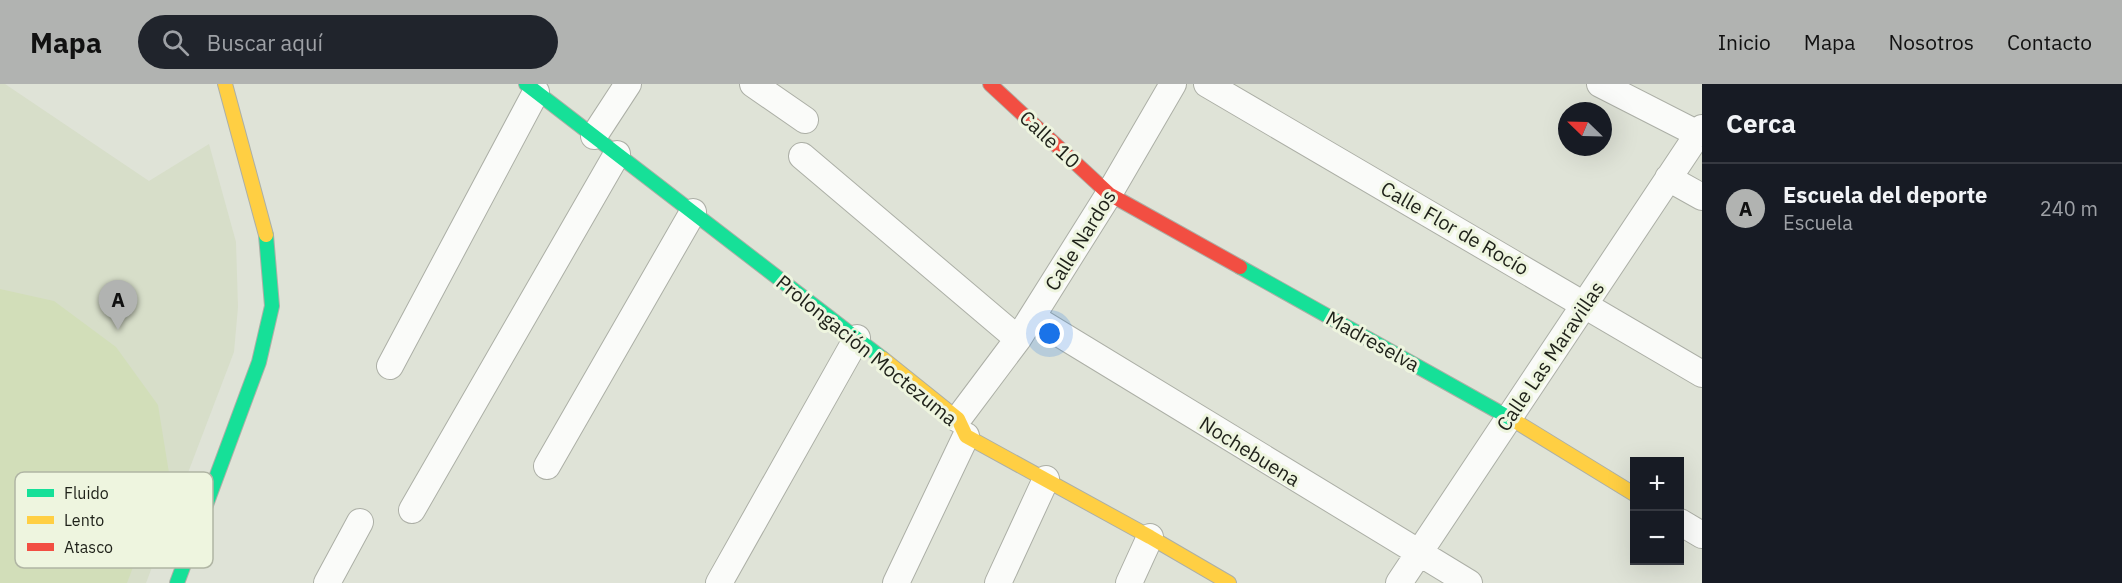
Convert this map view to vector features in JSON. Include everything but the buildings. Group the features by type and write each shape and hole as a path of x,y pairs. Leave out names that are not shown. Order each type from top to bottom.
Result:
{"main road":[{"path":"213,486 259,362 272,306 266,237 225,84"},
{"name":"Calle 10","path":"990,84 1109,194"},
{"name":"Prolongación Moctezuma","path":"531,88 857,338 962,428 1046,479 1229,583"},
{"name":"Madreselva","path":"1109,194 1509,417 1630,491"},
{"path":"177,583 183,568"}],"street":[{"path":"594,136 628,84"},
{"path":"753,84 805,120"},
{"name":"Calle Nardos","path":"896,583 962,428 1109,194 1173,84"},
{"name":"Calle Flor de Rocío","path":"1207,84 1702,374"},
{"path":"1600,84 1700,131"},
{"path":"390,366 531,88"},
{"name":"Calle Las Maravillas","path":"1399,583 1700,131"},
{"path":"412,510 617,154"},
{"path":"802,156 1018,339"},
{"path":"1668,178 1702,197"},
{"path":"547,466 693,212"},
{"name":"Nochebuena","path":"1032,317 1469,583"},
{"path":"718,583 857,338"},
{"path":"998,583 1046,479"},
{"path":"327,583 360,522"},
{"path":"1684,524 1702,535"},
{"path":"1129,583 1150,537"}],"shaded area":[{"path":"0,84 5,84 149,181 209,144 236,242 238,307 234,352 188,472 15,472 15,568 152,568 146,583 0,583"}],"green space":[{"path":"0,289 54,301 116,347 158,405 169,472 15,472 15,568 133,568 127,583 0,583"}],"traffic: fast":[{"path":"526,84 882,358"},
{"path":"213,486 259,362 272,306 266,235"},
{"path":"1240,267 1515,421"},
{"path":"177,583 183,568"}],"traffic: slow":[{"path":"225,84 266,235"},
{"path":"882,358 958,419 966,436 1229,583"},
{"path":"1515,421 1630,492"}],"traffic: jam":[{"path":"990,84 1109,194 1240,267"}],"place":[{"name":"Escuela del deporte","path":"118,330"}]}
